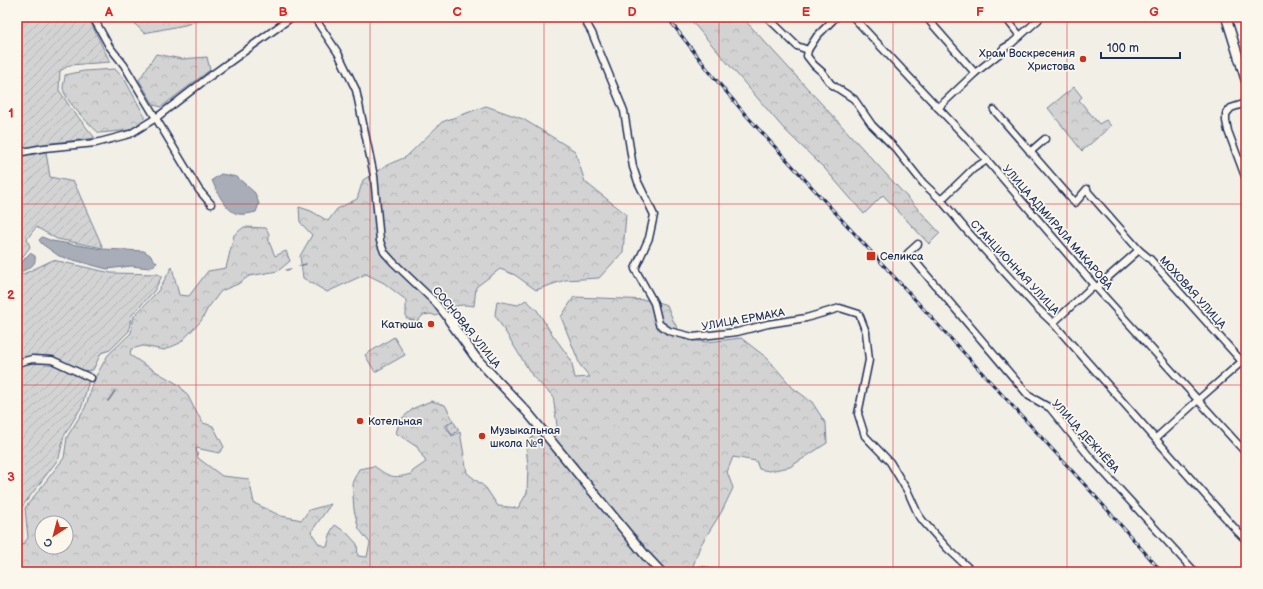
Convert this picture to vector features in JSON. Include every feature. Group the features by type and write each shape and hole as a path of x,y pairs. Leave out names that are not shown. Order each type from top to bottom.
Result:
{"street":[{"path":"93,17 109,46 124,65 199,190 211,204"},
{"path":"17,153 44,148 96,143 130,134 156,118 292,17"},
{"name":"СОСНОВАЯ УЛИЦА","path":"314,17 338,53 356,90 374,176 380,241 384,252 435,302 476,358 528,414 645,555 661,572"},
{"name":"УЛИЦА ЕРМАКА","path":"583,17 592,33 624,111 633,167 638,182 654,215 649,238 635,269 654,304 659,324 669,331 693,337 737,332 768,324 806,318 840,308 859,314 866,332 869,360 858,414 865,436 890,462 923,521 947,548 973,572"},
{"path":"767,17 797,46 808,50 817,36 836,17"},
{"name":"УЛИЦА АДМИРАЛА МАКАРОВА","path":"854,17 987,160 1096,286 1246,453"},
{"path":"926,17 975,73"},
{"path":"1005,17 1020,36"},
{"path":"938,108 975,73 999,54 1004,48 1011,44 1040,17"},
{"path":"1226,17 1246,81"},
{"name":"СТАНЦИОННАЯ УЛИЦА","path":"808,50 807,56 822,72 825,78 835,88 854,100 872,125 896,149 923,183 941,200 1037,308 1053,322 1246,540"},
{"path":"1246,103 1231,108 1226,114 1226,121 1228,131 1246,179"},
{"path":"994,110 1030,152 1045,139"},
{"name":"МОХОВАЯ УЛИЦА","path":"1030,152 1075,203 1087,189 1139,250 1150,259 1245,362"},
{"path":"941,200 973,169 987,160"},
{"name":"УЛИЦА ДЕЖНЁВА","path":"918,244 908,253 1029,396 1050,408 1089,456 1195,572"},
{"path":"1053,322 1139,250"},
{"path":"17,363 32,359 52,360 91,378"},
{"path":"1156,438 1198,400 1245,362"}],"green space":[{"path":"17,17 88,17 110,62 70,65 60,71 59,90 70,107 95,138 46,144 17,150"},
{"path":"134,17 209,17 185,25 144,33 133,22"},
{"path":"688,17 742,17 940,233 929,244 883,195 864,214 826,170 784,129"},
{"path":"156,54 182,59 207,57 210,70 161,107 154,105 139,80"},
{"path":"115,69 125,80 145,117 132,130 99,133 78,112 64,93 63,88 65,75 84,71"},
{"path":"1074,87 1082,97 1079,100 1099,124 1106,120 1111,126 1082,151 1048,108"},
{"path":"486,106 523,119 575,151 585,182 626,214 623,252 599,278 565,280 536,290 515,275 500,269 476,287 474,306 458,305 436,316 431,314 423,315 417,322 406,318 406,300 384,283 366,274 327,292 303,278 300,256 312,235 300,222 299,207 311,211 328,221 337,209 357,199 363,180 387,165 406,157 442,122"},
{"path":"46,152 50,177 74,182 103,248 57,239 36,227 27,239 30,247 17,264 17,156"},
{"path":"244,227 266,228 269,234 269,242 275,256 286,251 290,261 278,271 249,276 238,284 221,291 208,308 201,321 180,343 164,350 143,346 131,349 130,355 179,385 188,396 203,423 213,426 224,447 219,453 196,448 198,458 222,476 249,479 254,503 281,516 302,520 309,510 331,504 311,532 319,544 327,547 331,531 335,525 347,533 357,544 358,556 367,557 370,543 359,529 354,510 352,483 359,469 374,466 384,473 395,477 411,474 426,462 417,447 396,433 400,420 414,408 431,401 445,405 453,420 445,426 452,436 460,432 467,473 486,488 498,506 518,508 527,493 528,467 526,446 537,431 553,439 557,426 553,396 533,377 495,315 497,301 518,305 526,300 537,310 571,360 575,378 590,377 580,365 561,317 574,297 650,300 667,305 683,339 707,342 741,338 767,358 793,388 812,402 826,424 827,443 790,467 769,471 759,469 756,461 733,457 727,472 733,488 722,511 700,546 691,572 17,572 17,551 28,538 25,508 64,458 67,437 85,408 96,376 108,355 131,333 134,316 158,291 172,267 179,295 189,296 208,271 226,268 234,235"},
{"path":"53,260 111,273 157,274 162,276 154,291 131,316 129,331 110,350 101,353 93,370 88,371 78,369 45,357 31,357 17,360 17,277"},
{"path":"394,337 405,355 375,372 365,355"},
{"path":"32,363 53,363 89,380 82,406 64,436 59,458 18,512 21,542 17,547 17,366"},
{"path":"453,421 459,430 452,435 447,426"},
{"path":"699,566 707,567 715,572 694,572"}],"shaded area":[{"path":"221,174 237,177 255,193 259,204 256,212 239,214 230,210 226,206 216,190 212,180"},
{"path":"42,237 52,241 102,249 144,251 157,263 150,268 131,266 107,269 59,256 42,244 39,240"},
{"path":"30,253 35,256 35,262 29,268 21,272 17,271 25,258"}],"waterway":[{"path":"299,266 306,264"},
{"path":"286,270 291,269"},
{"path":"108,401 115,391"}],"railway":[{"path":"667,17 744,113 1096,497 1162,572"}],"place":[{"name":"Храм Воскресения Христова","path":"1083,59"},
{"name":"Селикса","path":"871,256"},
{"name":"Катюша","path":"431,324"},
{"name":"Котельная","path":"360,421"},
{"name":"Музыкальная школа №9","path":"482,436"}]}
